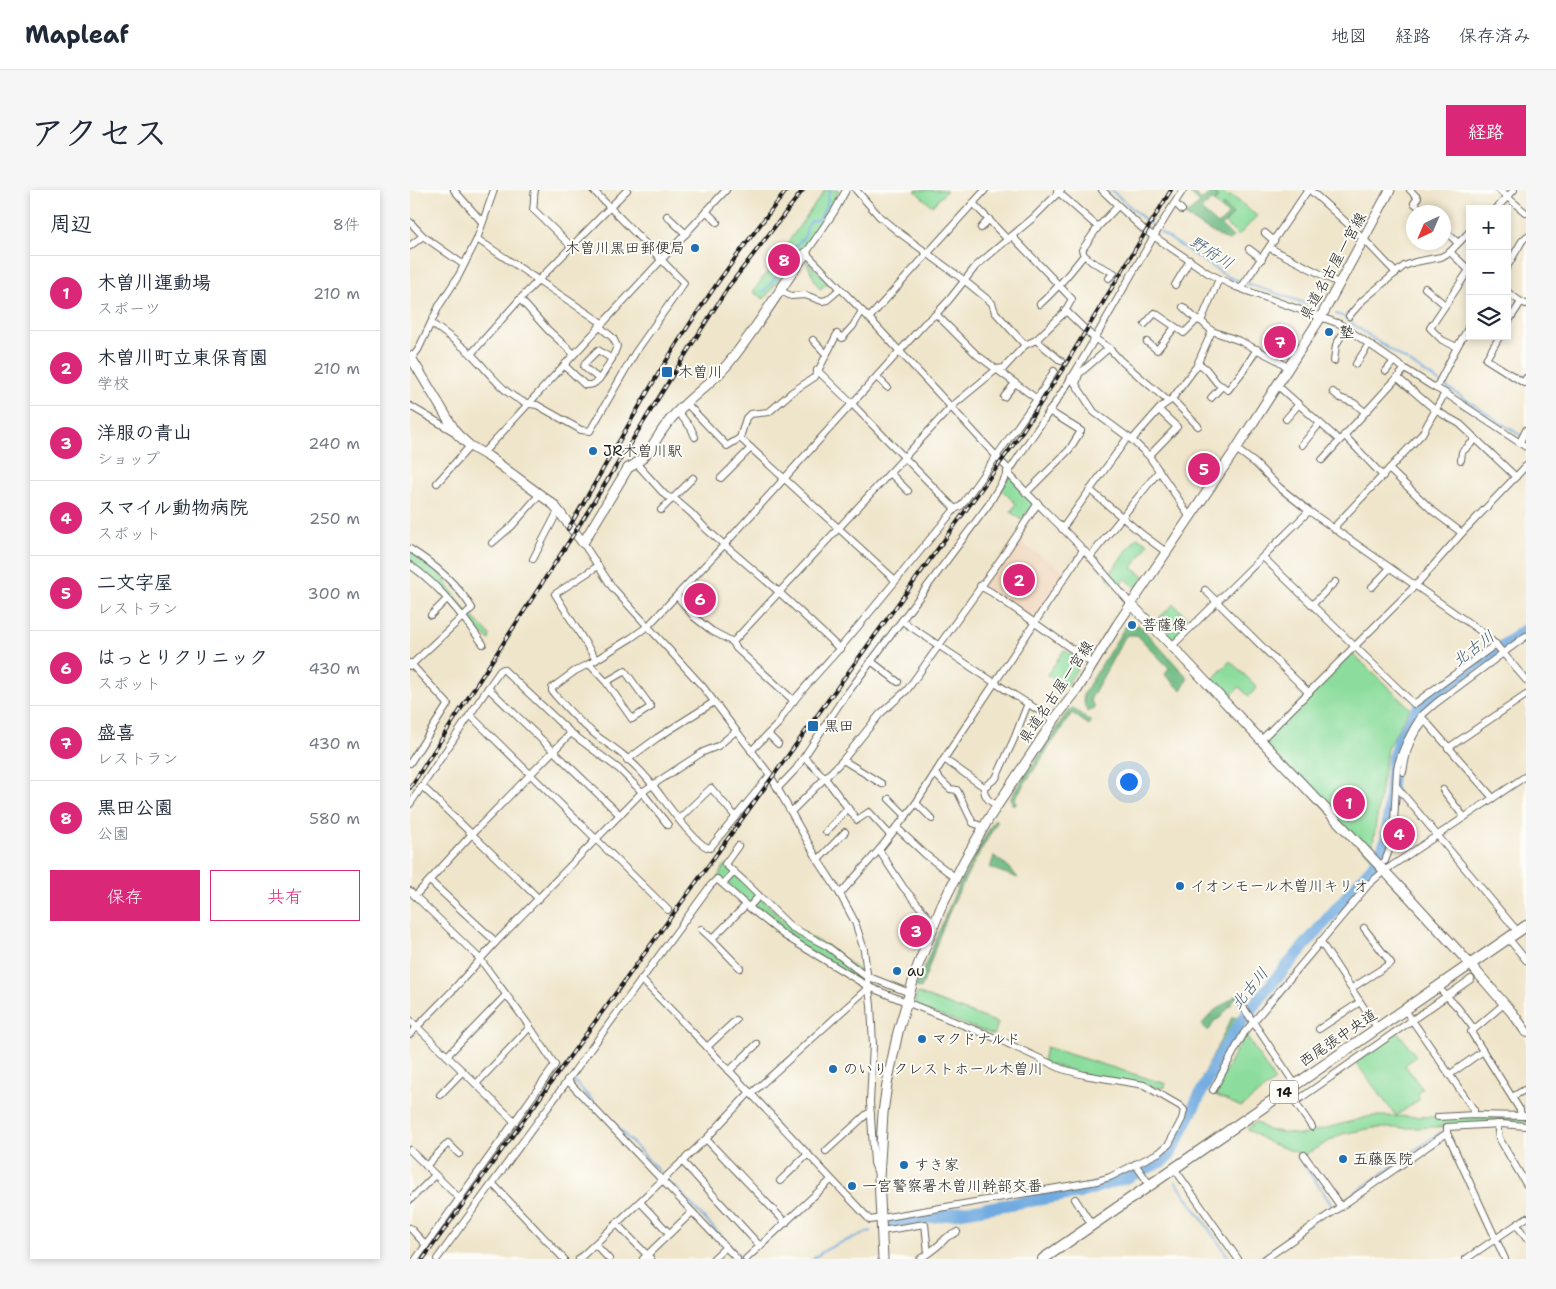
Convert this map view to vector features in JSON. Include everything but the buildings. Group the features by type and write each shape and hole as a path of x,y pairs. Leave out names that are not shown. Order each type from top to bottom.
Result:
{"main road":[{"name":"県道名古屋一宮線","path":"882,1259 879,1178 883,1113 887,1084 898,1032 917,968 956,878 984,828 1054,720 1076,690 1131,604 1278,386 1340,284 1390,190"},
{"path":"410,358 457,434 470,446 540,494 558,511 584,543 628,468 637,464 652,448 670,420 726,366 806,253"},
{"path":"1131,604 1384,868 1470,964 1526,1032"},
{"name":"西尾張中央道","path":"1043,1259 1092,1225 1147,1181 1174,1168 1522,929"}],"street":[{"path":"454,190 482,222"},
{"path":"410,358 418,350 439,306 459,276 477,239 494,190"},
{"path":"535,190 533,209 571,246"},
{"path":"432,323 471,354 505,390 518,399 537,405 581,430 590,431 635,353 684,283 593,190"},
{"path":"471,354 520,298 627,190"},
{"path":"483,454 600,324 726,190"},
{"path":"846,190 834,212 806,253 869,318 996,456 1026,493 1090,557 1131,604"},
{"path":"856,190 880,217 965,281 992,304 995,312 1025,345"},
{"path":"869,318 985,190"},
{"path":"1102,190 1154,236 1219,279 1340,324 1405,369 1438,384 1445,393 1524,438"},
{"path":"778,788 796,770 840,703 989,504 1008,471 1072,377 1183,190"},
{"path":"1242,287 1309,190 1358,233 1396,273"},
{"path":"1410,190 1418,198 1414,202 1417,205"},
{"path":"1499,190 1526,213"},
{"path":"1499,205 1514,190"},
{"path":"770,775 710,848 706,847 701,844 679,819 652,784 620,752 586,728 552,691 552,688 575,671 596,660 648,626 725,544 925,323 936,314 976,266 1033,218 1059,191 1098,227"},
{"path":"733,642 951,407 997,369 1004,368 1025,345 1036,340 1065,310 1072,299 973,203"},
{"path":"1175,203 1182,210"},
{"path":"1109,278 1114,273 1092,262 1084,255 1082,250 1098,227 1118,206"},
{"path":"706,211 717,222"},
{"path":"667,216 686,234"},
{"path":"982,228 989,219"},
{"path":"410,222 424,236 464,265"},
{"path":"1265,233 1274,241"},
{"path":"1349,316 1363,300 1404,266 1441,257 1450,252 1466,235"},
{"path":"410,246 424,236"},
{"path":"1451,236 1458,243"},
{"path":"1511,260 1526,237"},
{"path":"477,239 600,324 613,338 617,346 612,359 599,379 593,384 585,385 564,365"},
{"path":"1270,248 1340,284"},
{"path":"1249,249 1262,259"},
{"path":"1450,252 1466,268"},
{"path":"1040,304 1060,286 1084,255"},
{"path":"1176,285 1190,260"},
{"path":"1456,346 1442,340 1430,328 1466,275"},
{"path":"1145,324 1155,313 1184,333 1199,321 1219,279"},
{"path":"1425,288 1445,305"},
{"path":"779,290 791,296 805,295 822,301 827,300 840,289"},
{"path":"1511,295 1523,303 1511,319"},
{"path":"520,298 548,330 574,354"},
{"path":"1183,307 1212,331 1257,349 1289,368"},
{"path":"1065,310 1094,338 1109,348 1120,360 1170,400 1198,426"},
{"path":"686,404 727,446 740,438 746,418 750,414 768,412 792,392 815,377 837,334 842,338 853,326 862,311"},
{"path":"936,314 977,355 1037,399"},
{"path":"1147,342 1157,350 1175,327"},
{"path":"1334,361 1336,345 1346,328"},
{"path":"1062,529 1130,438 1170,400 1198,363 1212,331"},
{"path":"1438,384 1456,346 1466,332"},
{"path":"813,340 826,354"},
{"path":"1036,340 1061,362"},
{"path":"1498,340 1486,359 1524,383 1526,378"},
{"path":"1356,364 1369,344"},
{"path":"1076,384 1079,374 1109,348"},
{"path":"1198,363 1206,369 1217,383 1228,390 1257,349"},
{"path":"599,379 584,367 585,363 598,350 612,359"},
{"path":"1386,371 1394,361"},
{"path":"1322,460 1405,369"},
{"path":"817,370 955,509"},
{"path":"751,751 780,722 794,701 895,580 955,509 961,506 1037,399 1054,371"},
{"path":"877,377 887,387"},
{"path":"1072,377 1094,412 1130,438 1149,456 1190,518"},
{"path":"1398,378 1435,410 1460,424 1516,477"},
{"path":"1004,397 1016,383"},
{"path":"1211,398 1222,386"},
{"path":"1278,386 1320,423 1342,437 1383,476"},
{"path":"1333,392 1340,398 1354,403 1365,412"},
{"path":"1335,530 1337,524 1422,434 1445,393"},
{"path":"1286,419 1299,404"},
{"path":"410,406 457,434"},
{"path":"1149,456 1177,427 1159,410"},
{"path":"1026,493 1069,450 1080,431 1049,411"},
{"path":"678,412 691,428 695,437"},
{"path":"1302,445 1320,423"},
{"path":"740,438 895,580"},
{"path":"1461,460 1462,452 1476,439"},
{"path":"437,483 470,446"},
{"path":"721,478 750,448"},
{"path":"1236,450 1255,463 1280,488 1309,511 1486,635 1526,680"},
{"path":"637,464 665,495 691,513 706,529 840,648"},
{"path":"1261,740 1416,585 1462,533 1526,466"},
{"path":"1389,469 1433,511 1462,533"},
{"path":"1090,557 1159,471"},
{"path":"890,473 908,491"},
{"path":"661,510 693,478"},
{"path":"1090,490 1166,552"},
{"path":"492,543 512,526 540,494"},
{"path":"792,812 843,760 880,714 907,690 1038,503"},
{"path":"533,559 558,511"},
{"path":"1172,646 1309,511"},
{"path":"584,543 612,588 688,669 770,775 855,922 864,950 872,1016 871,1114 874,1163 879,1178"},
{"path":"410,549 435,566 472,608 410,664 448,704 410,763"},
{"path":"840,894 879,850 916,803 1083,550"},
{"path":"1263,558 1414,704 1496,645"},
{"path":"410,565 447,599 483,644"},
{"path":"596,660 555,594 598,566"},
{"path":"1372,587 1390,568"},
{"path":"1312,605 1335,582"},
{"path":"980,586 1093,664"},
{"path":"1205,590 1309,693"},
{"path":"677,596 694,617 712,631 733,642 736,648 794,701"},
{"path":"431,615 447,599"},
{"path":"902,620 938,646 1054,720"},
{"path":"1384,868 1393,840 1397,768 1411,731 1436,703 1526,636"},
{"path":"871,661 898,682"},
{"path":"589,664 606,682 632,719 651,707 625,671 606,682"},
{"path":"410,804 488,688 501,670 505,670 571,733 619,769 642,792 668,825"},
{"path":"488,688 620,815"},
{"path":"1448,748 1526,695"},
{"path":"628,760 714,702"},
{"path":"984,787 996,778 1028,703"},
{"path":"470,716 668,910"},
{"path":"1423,719 1492,798"},
{"path":"1402,772 1411,740 1423,719"},
{"path":"410,1034 496,942 642,792 703,752 718,746 736,731"},
{"path":"416,1259 555,1065 530,1027 480,959 412,894 430,881 472,834 571,733"},
{"path":"768,734 778,744"},
{"path":"804,756 826,778 857,820 869,812 890,834"},
{"path":"944,759 984,787"},
{"path":"843,760 882,784"},
{"path":"935,774 950,789 957,790 973,823 984,828"},
{"path":"1213,1090 1252,1020 1368,884 1384,868 1492,798 1524,780"},
{"path":"422,786 539,899"},
{"path":"984,787 984,795 998,806"},
{"path":"1397,787 1437,835 1522,929"},
{"path":"679,819 711,788 735,816"},
{"path":"1443,790 1464,817"},
{"path":"889,799 906,816"},
{"path":"916,803 932,819"},
{"path":"826,832 848,808"},
{"path":"896,827 926,855 956,878"},
{"path":"818,860 845,832"},
{"path":"738,846 725,864 791,927 827,946 864,975 910,993"},
{"path":"879,850 903,887 935,925"},
{"path":"723,884 734,872"},
{"path":"437,1259 567,1080 710,886 717,879 785,936 869,987 1000,1040 1062,1069 1144,1086 1180,1106 1184,1110 1182,1119 1169,1144 1160,1152 1136,1166 1110,1177 1097,1181 870,1220 642,979"},
{"path":"430,881 496,942"},
{"path":"712,939 759,896"},
{"path":"785,936 791,927"},
{"path":"1352,988 1391,963 1364,928"},
{"path":"701,929 740,968"},
{"path":"1508,938 1526,960"},
{"path":"1320,941 1378,1028"},
{"path":"1312,1127 1295,1102 1471,979"},
{"path":"579,1259 706,1139 751,1093 869,987"},
{"path":"1438,987 1458,1008 1474,1029"},
{"path":"447,1056 506,995"},
{"path":"1239,1000 1294,1084"},
{"path":"1320,1029 1360,1002"},
{"path":"1504,1004 1471,1032 1524,1116"},
{"path":"1405,1010 1474,1110 1474,1115"},
{"path":"410,1020 515,1122"},
{"path":"707,1047 736,1020"},
{"path":"476,1084 530,1027"},
{"path":"1360,1041 1367,1052"},
{"path":"729,1071 757,1044"},
{"path":"1449,1075 1483,1051"},
{"path":"440,1095 463,1071"},
{"path":"567,1080 737,1259"},
{"path":"1512,1097 1526,1089"},
{"path":"826,1151 867,1114 871,1114"},
{"path":"1438,1117 1474,1115 1524,1116"},
{"path":"1497,1124 1499,1138 1526,1184"},
{"path":"1505,1259 1447,1133 1447,1127 1497,1124 1526,1126"},
{"path":"1266,1259 1447,1133"},
{"path":"706,1139 786,1223"},
{"path":"426,1166 448,1143 459,1154"},
{"path":"410,1150 460,1199"},
{"path":"1304,1154 1341,1207"},
{"path":"780,1181 808,1155"},
{"path":"682,1161 760,1246"},
{"path":"1136,1166 1147,1181"},
{"path":"1174,1168 1238,1259"},
{"path":"410,1200 435,1175"},
{"path":"746,1259 831,1180"},
{"path":"493,1184 564,1259"},
{"path":"1075,1199 1092,1225"},
{"path":"640,1202 669,1233"},
{"path":"617,1224 647,1258 669,1233 692,1212"},
{"path":"1466,1259 1526,1218"},
{"path":"881,1232 925,1224 928,1253"},
{"path":"1517,1224 1526,1238"},
{"path":"410,1228 426,1245"},
{"path":"920,1259 941,1244 948,1236 954,1235 956,1232"},
{"path":"595,1244 609,1259"},
{"path":"714,1259 726,1247"}],"shaded area":[{"path":"1014,538 1068,573 1035,623 980,586"}],"green space":[{"path":"825,190 839,190 814,233 764,299 753,292"},
{"path":"916,190 947,190 932,206"},
{"path":"1186,190 1190,190 1202,200 1212,190 1218,198 1214,202 1211,200 1201,210 1218,225 1228,215 1221,208 1224,205 1233,214 1222,226 1233,237 1229,241 1185,215 1200,203"},
{"path":"1211,190 1222,190 1229,197 1231,195 1257,216 1238,236 1225,223 1233,214 1224,205 1221,208 1214,202 1218,198"},
{"path":"805,259 828,283 820,289 816,283"},
{"path":"1010,475 1036,502 1021,520 1011,512 1016,504 1001,489"},
{"path":"1137,537 1148,544 1132,568 1144,576 1137,589 1125,578 1117,588 1107,577"},
{"path":"410,549 435,566 464,608 490,635 489,640 418,571 410,566"},
{"path":"1174,604 1191,622 1172,640 1155,622"},
{"path":"1139,625 1188,678 1181,690 1165,675 1169,668 1137,635 1126,635 1090,700 1095,707 1088,712 1083,695 1125,627"},
{"path":"1064,650 1082,662 1065,687 1047,675"},
{"path":"1351,652 1410,708 1387,749 1371,857 1261,740"},
{"path":"1230,661 1257,687 1249,696 1239,687 1229,698 1211,681"},
{"path":"1073,708 1091,722 1089,725 1072,713 1015,798 1016,805 1012,804 1011,797 1068,711"},
{"path":"995,819 997,822 954,902 936,944 921,989 916,987 957,888"},
{"path":"994,856 1010,868 1018,878 990,868"},
{"path":"725,864 791,927 827,946 864,975 869,987 785,936 717,879"},
{"path":"1241,992 1220,1018 1214,1021 1210,1029 1207,1031 1201,1025 1214,1011"},
{"path":"917,993 998,1023 994,1035 914,1006"},
{"path":"1232,1017 1238,1018 1205,1079 1202,1078"},
{"path":"1397,1031 1416,1056 1405,1065 1422,1089 1417,1093 1420,1099 1396,1116 1356,1063"},
{"path":"1245,1034 1275,1081 1241,1107 1213,1094"},
{"path":"1046,1047 1166,1084 1163,1088 1084,1075 1043,1062"},
{"path":"1371,1116 1526,1118 1526,1125 1373,1128 1342,1134 1304,1155 1270,1143 1247,1129 1256,1122 1268,1130 1301,1135"}],"waterway":[{"path":"763,292 783,269 781,259 805,236 811,221 819,220 827,204 829,190"},
{"name":"野府川","path":"1111,190 1156,229"},
{"name":"野府川","path":"1160,232 1228,277 1316,307"},
{"name":"野府川","path":"1336,314 1342,316 1526,439"},
{"name":"北古川","path":"888,1225 1079,1193 1128,1177 1169,1156 1220,1055 1241,1022 1373,866 1382,850 1387,837 1393,758 1400,739 1417,710 1430,698 1526,629"},
{"path":"572,1079 659,1171"},
{"path":"1340,1203 1441,1132"},
{"path":"1258,1259 1333,1207 1300,1158"},
{"path":"1176,1182 1230,1259"},
{"path":"673,1185 740,1256"},
{"name":"北古川","path":"813,1259 833,1246 871,1231"}],"railway":[{"path":"568,529 689,324 787,190"},
{"path":"410,788 575,532 729,286 803,190"},
{"path":"423,1259 1016,441 1064,367 1171,190"}],"place":[{"name":"木曽川黒田郵便局","path":"695,248"},
{"name":"黒田公園","path":"784,260"},
{"name":"塾","path":"1329,332"},
{"name":"盛喜","path":"1280,342"},
{"name":"木曽川","path":"667,372"},
{"name":"JR木曽川駅","path":"593,451"},
{"name":"二文字屋","path":"1204,469"},
{"name":"木曽川町立東保育園","path":"1019,580"},
{"name":"はっとりクリニック","path":"700,599"},
{"name":"菩薩像","path":"1132,625"},
{"name":"黒田","path":"813,726"},
{"name":"木曽川運動場","path":"1349,803"},
{"name":"スマイル動物病院","path":"1399,834"},
{"name":"イオンモール木曽川キリオ","path":"1180,886"},
{"name":"洋服の青山","path":"916,931"},
{"name":"au","path":"897,971"},
{"name":"マクドナルド","path":"922,1039"},
{"name":"のいり クレストホール木曽川","path":"833,1069"},
{"name":"五藤医院","path":"1343,1159"},
{"name":"すき家","path":"904,1165"},
{"name":"一宮警察署木曽川幹部交番","path":"852,1186"}]}
